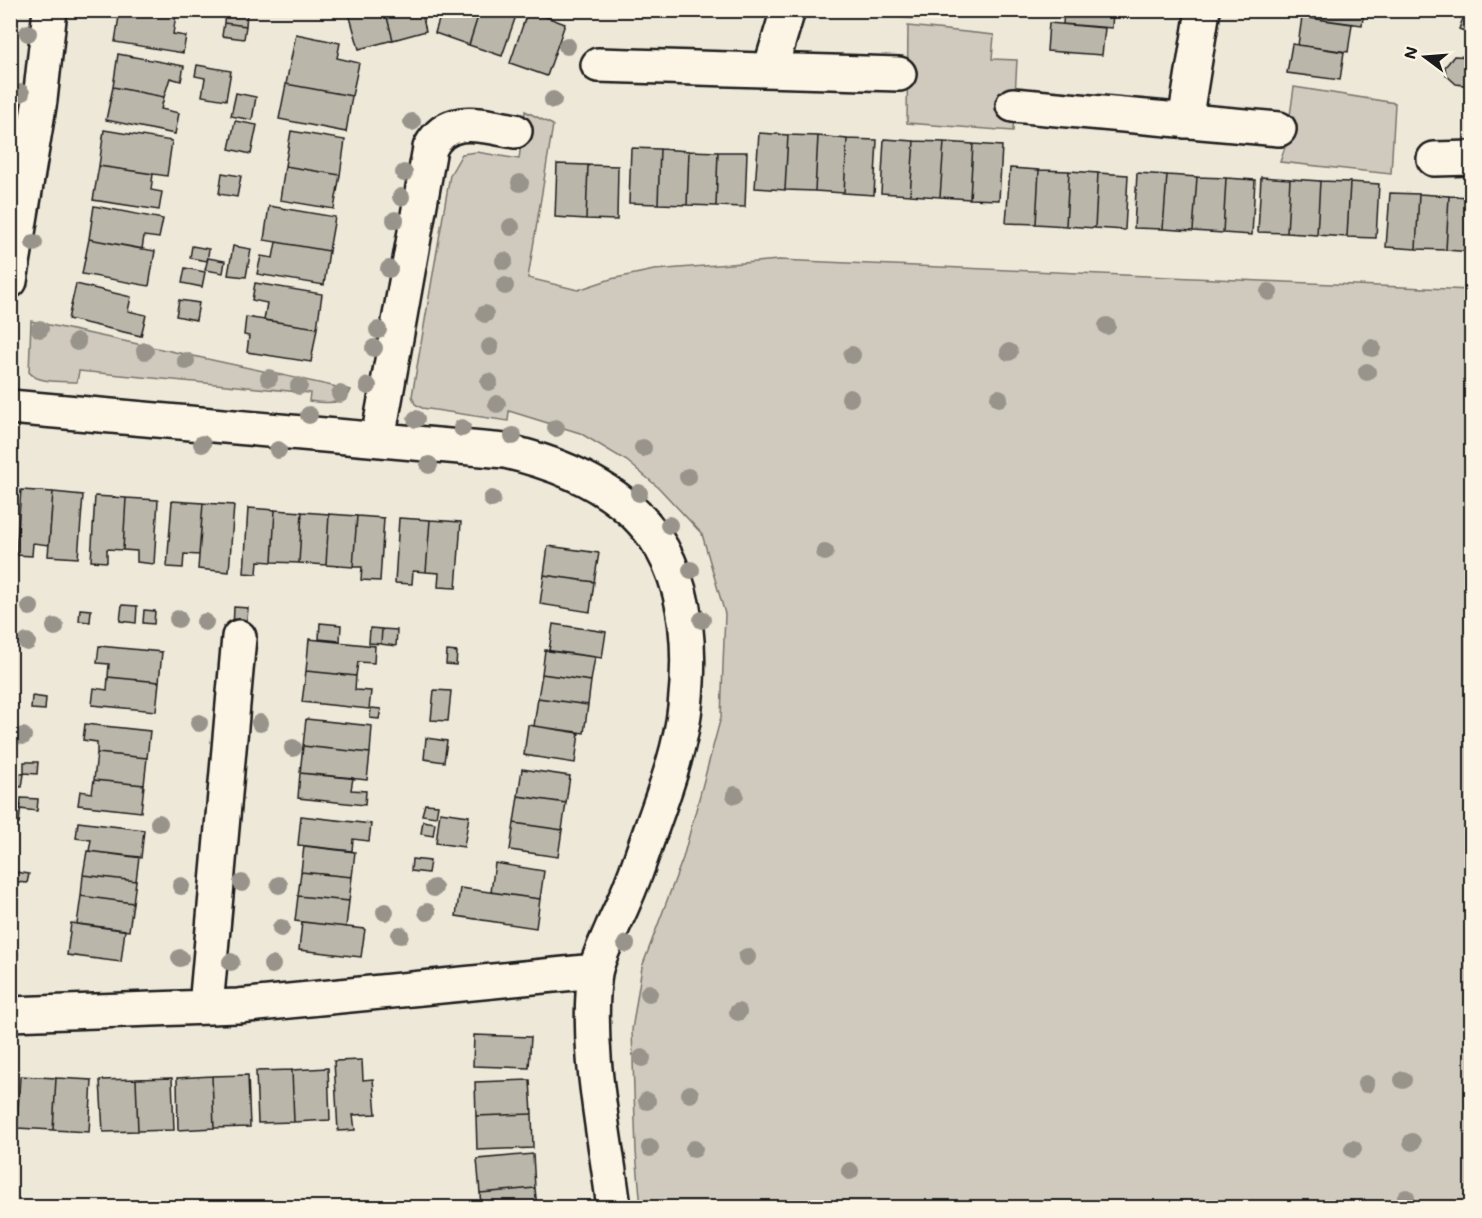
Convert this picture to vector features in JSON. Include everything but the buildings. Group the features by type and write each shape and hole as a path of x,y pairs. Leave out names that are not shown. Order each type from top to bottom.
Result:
{"street":[{"path":"10,281 39,100 50,10"},
{"path":"770,70 788,10"},
{"path":"1185,121 1203,10"},
{"path":"598,65 899,74"},
{"path":"1013,105 1279,129"},
{"path":"378,439 430,148 437,135 462,124 515,131"},
{"path":"1434,159 1472,158"},
{"path":"10,407 505,451 545,460 615,495 643,522 663,549 679,589 686,622 685,709 673,760 642,856 596,970 593,1010 594,1050 614,1208"},
{"path":"206,1007 239,638"},
{"path":"10,1014 206,1007 596,970"}],"shaded area":[{"path":"908,26 994,35 992,59 1017,60 1013,131 907,123"},
{"path":"1294,87 1395,103 1391,174 1280,162 1286,144"},
{"path":"525,111 553,125 528,278 578,290 611,279 654,270 779,260 1471,290 1471,1207 641,1207 636,1152 632,1030 642,967 683,858 721,717 725,614 702,534 659,488 627,461 580,433 509,411 508,421 422,408 415,404 412,396 450,175 462,154 477,152 519,159"},
{"path":"31,321 351,390 347,398 324,403 309,401 310,393 79,371 77,382 44,380 29,372"}]}
